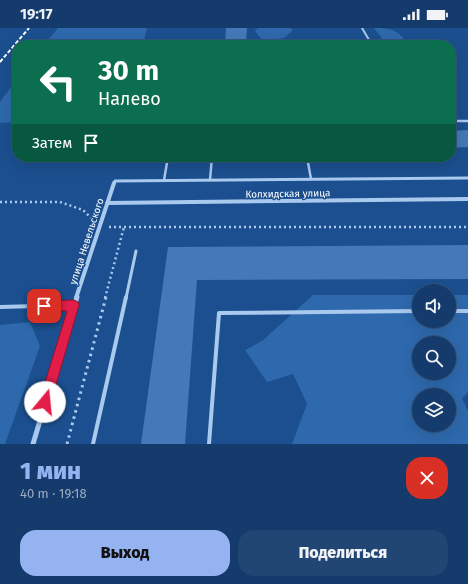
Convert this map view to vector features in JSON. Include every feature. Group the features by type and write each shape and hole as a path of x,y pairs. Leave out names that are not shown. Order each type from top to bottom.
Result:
{"street":[{"name":"Колхидская улица","path":"115,181 468,178"},
{"name":"улица Невельского","path":"32,444 74,305 115,181"},
{"name":"Колхидская улица","path":"107,203 468,199"}],"lane":[{"path":"362,28 369,40"},
{"path":"456,121 468,121"},
{"path":"164,180 167,162"},
{"path":"210,180 212,162"},
{"path":"308,162 311,179"},
{"path":"93,444 136,251"},
{"path":"0,308 74,305"},
{"path":"456,311 468,310"},
{"path":"209,444 219,313 412,311"}],"path":[{"path":"0,202 60,202 83,210 99,227 468,227"},
{"path":"67,444 124,227"}],"shaded area":[{"path":"58,28 147,28 144,40 48,40"},
{"path":"258,28 290,28 293,30 284,38 270,40 262,40 255,31"},
{"path":"374,28 390,29 398,33 405,40 382,40"},
{"path":"12,86 12,122 0,123 0,102"},
{"path":"313,295 412,295 412,328 456,328 456,295 468,295 468,392 462,398 468,411 468,444 292,444 307,404 293,374 267,382 245,350 262,341"},
{"path":"30,322 40,346 5,444 0,444 0,325"}],"building":[{"path":"226,28 247,28 246,40 225,40"},
{"path":"468,130 468,147 456,148 456,131"},
{"path":"468,245 468,279 197,280 185,444 141,444 168,247"}],"railway":[{"path":"19,40 29,28"},
{"path":"0,62 12,48"}],"route":[{"path":"44,306 74,305 45,402"}]}
